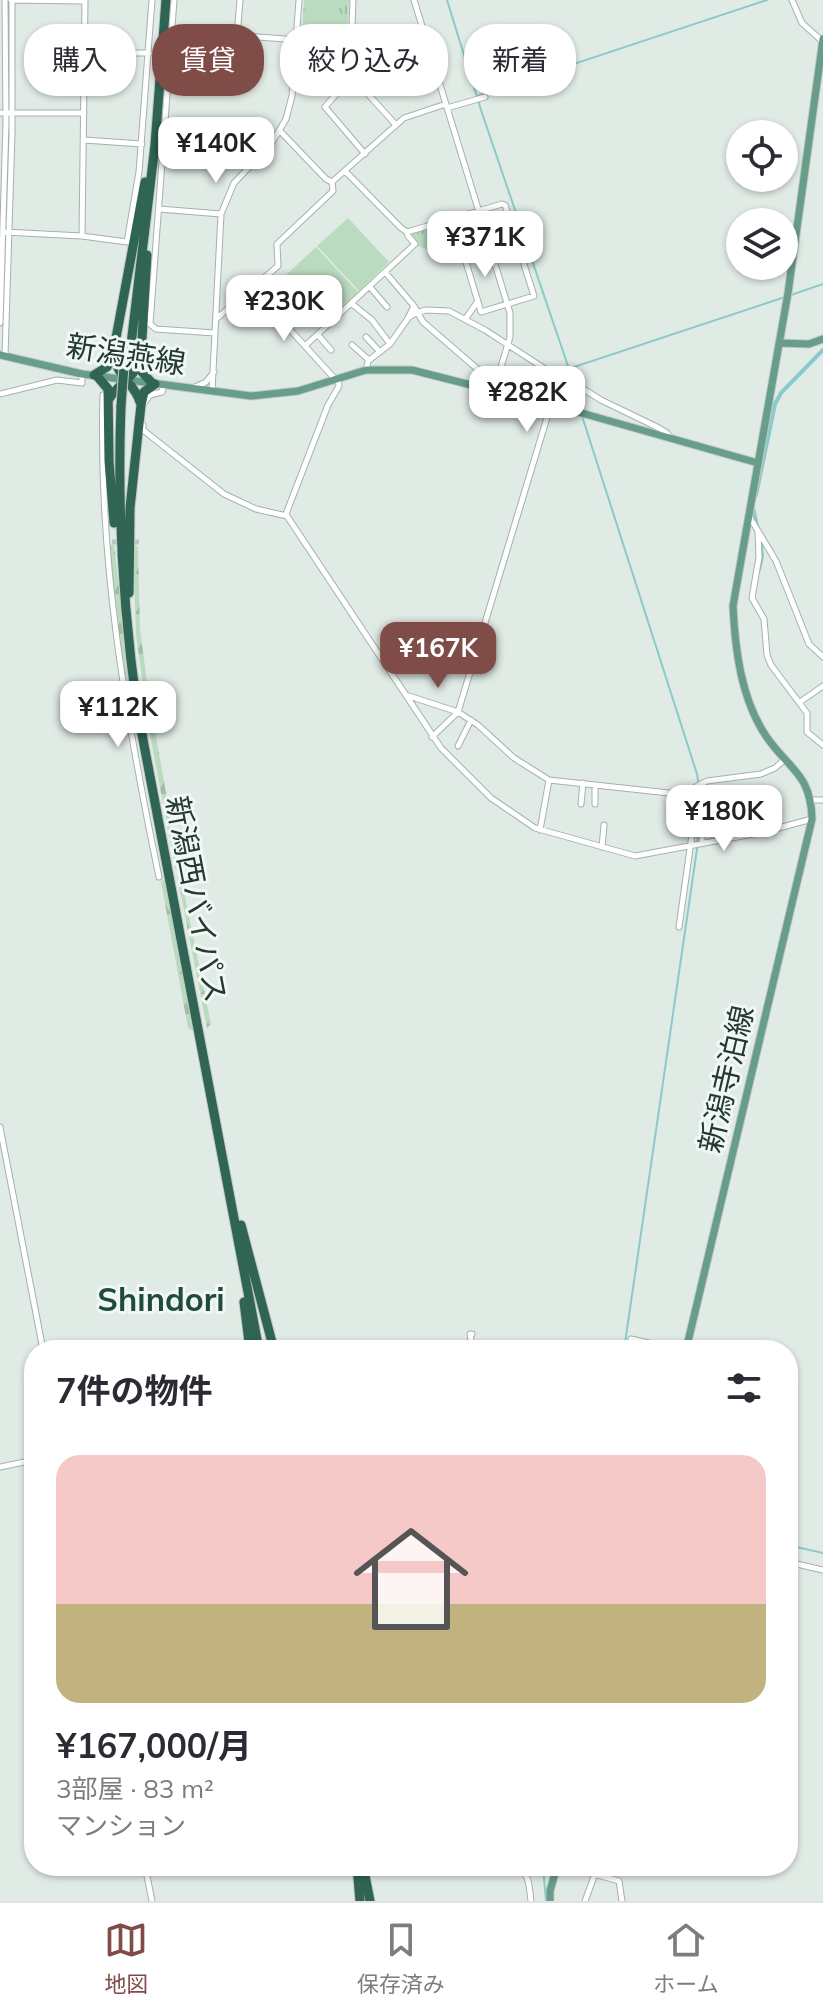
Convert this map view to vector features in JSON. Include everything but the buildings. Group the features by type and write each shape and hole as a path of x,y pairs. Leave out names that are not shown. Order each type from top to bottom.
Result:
{"highway":[{"path":"126,594 131,500 141,405 144,392 157,384 143,374 141,355 148,176 163,0"},
{"path":"126,594 118,562 109,461 107,386 96,375 107,367 113,354 148,176"},
{"name":"新潟西バイパス","path":"148,176 124,406 126,594 150,759 260,1340"},
{"path":"113,354 116,367 136,391 141,405"},
{"path":"106,397 137,370 141,355"},
{"path":"238,1226 249,1340"},
{"path":"238,1226 271,1340"},
{"path":"361,1876 362,1897"}],"main road":[{"path":"812,800 794,767 766,737 758,721 736,657 733,595 779,343 823,41"},
{"path":"779,343 809,344 823,339"},
{"name":"新潟燕線","path":"2,356 82,374 241,396 276,395 366,370 424,372 495,388 758,463"},
{"name":"新潟寺泊線","path":"685,1340 812,819 812,800"},
{"path":"812,819 823,819"},
{"path":"550,1901 554,1876"}],"street":[{"path":"2,356 10,0 85,1 85,24"},
{"path":"7,232 127,242 142,144 152,0"},
{"path":"172,24 174,0"},
{"path":"238,24 240,0"},
{"path":"297,24 299,0"},
{"path":"352,24 353,0"},
{"path":"414,0 421,24"},
{"path":"792,0 802,23 823,41"},
{"path":"136,53 149,53"},
{"path":"82,236 84,96"},
{"path":"167,96 151,326 156,329 215,333"},
{"path":"212,392 221,214 238,176 280,131 292,96"},
{"path":"334,96 325,107 365,154"},
{"path":"370,96 396,125"},
{"path":"385,272 423,322 495,388 512,326 508,304 444,96"},
{"path":"332,182 410,115 484,97"},
{"path":"6,113 84,113"},
{"path":"280,131 332,182"},
{"path":"84,140 142,144"},
{"path":"306,345 415,244 407,232 346,172"},
{"path":"216,319 278,266 277,244 333,191 332,182"},
{"path":"407,232 453,219 505,205 535,293 533,297 481,312 453,219"},
{"path":"159,209 221,214"},
{"path":"0,323 7,232"},
{"path":"370,287 387,307"},
{"path":"253,289 336,378 339,386 328,405 286,514"},
{"path":"466,318 478,301"},
{"path":"352,304 372,320 390,344"},
{"path":"415,309 449,311 466,318 559,378 659,428 670,438"},
{"path":"366,370 369,360 390,344 415,309"},
{"path":"318,335 331,350"},
{"path":"366,337 380,352"},
{"path":"352,345 369,360"},
{"path":"56,368 57,380"},
{"path":"190,388 204,384 214,372"},
{"path":"0,394 57,380 82,383 82,374"},
{"path":"432,737 458,712 559,378"},
{"path":"157,384 162,392 146,400 143,430 224,494 256,509 286,514 432,737 491,798 540,830 635,856 764,832 812,819"},
{"path":"106,397 102,479 109,543 131,716 159,877"},
{"path":"748,516 777,563 809,644 823,657"},
{"path":"758,532 759,557 752,598 764,619 767,655 807,713 807,732 823,745"},
{"path":"800,702 823,686"},
{"path":"408,696 458,712 529,772 549,780 678,794 700,785 761,774 775,768 786,758"},
{"path":"458,746 471,720"},
{"path":"540,830 549,780"},
{"path":"581,804 583,783"},
{"path":"595,785 595,804"},
{"path":"679,927 700,785"},
{"path":"700,785 702,842"},
{"path":"812,800 823,800"},
{"path":"684,807 696,806"},
{"path":"602,847 604,825"},
{"path":"0,1127 41,1340"},
{"path":"471,1340 472,1334"},
{"path":"0,1467 24,1462"},
{"path":"798,1564 823,1570"},
{"path":"147,1876 152,1901"},
{"path":"527,1876 531,1901"},
{"path":"585,1901 594,1876"},
{"path":"602,1876 619,1881 622,1901"}],"green space":[{"path":"304,0 349,0 348,24 302,24"},
{"path":"348,218 389,262 359,291 317,246"},
{"path":"453,220 461,247 433,251 420,246 408,236 411,232"},
{"path":"316,247 358,292 327,321 285,276"},
{"path":"114,544 133,710 127,706 109,546"},
{"path":"133,544 138,547 140,629 150,705 146,708 136,634"},
{"path":"146,714 152,718 154,725 179,866 176,871"},
{"path":"177,875 181,877 211,1024 207,1028"},
{"path":"165,878 194,1031 188,1028 161,882"}],"waterway":[{"path":"447,0 580,409"},
{"path":"576,63 767,0"},
{"path":"791,295 823,284"},
{"path":"571,368 785,297"},
{"path":"756,495 775,404 781,393 823,350"},
{"path":"582,416 697,774 700,792 697,849 625,1340"},
{"path":"753,508 757,526"},
{"path":"759,570 762,556 760,538"},
{"path":"798,1547 823,1553"},
{"path":"544,1876 546,1901"}],"tunnel":[{"path":"112,542 139,542"}],"district":[{"name":"Shindori","path":"161,1299"}]}
